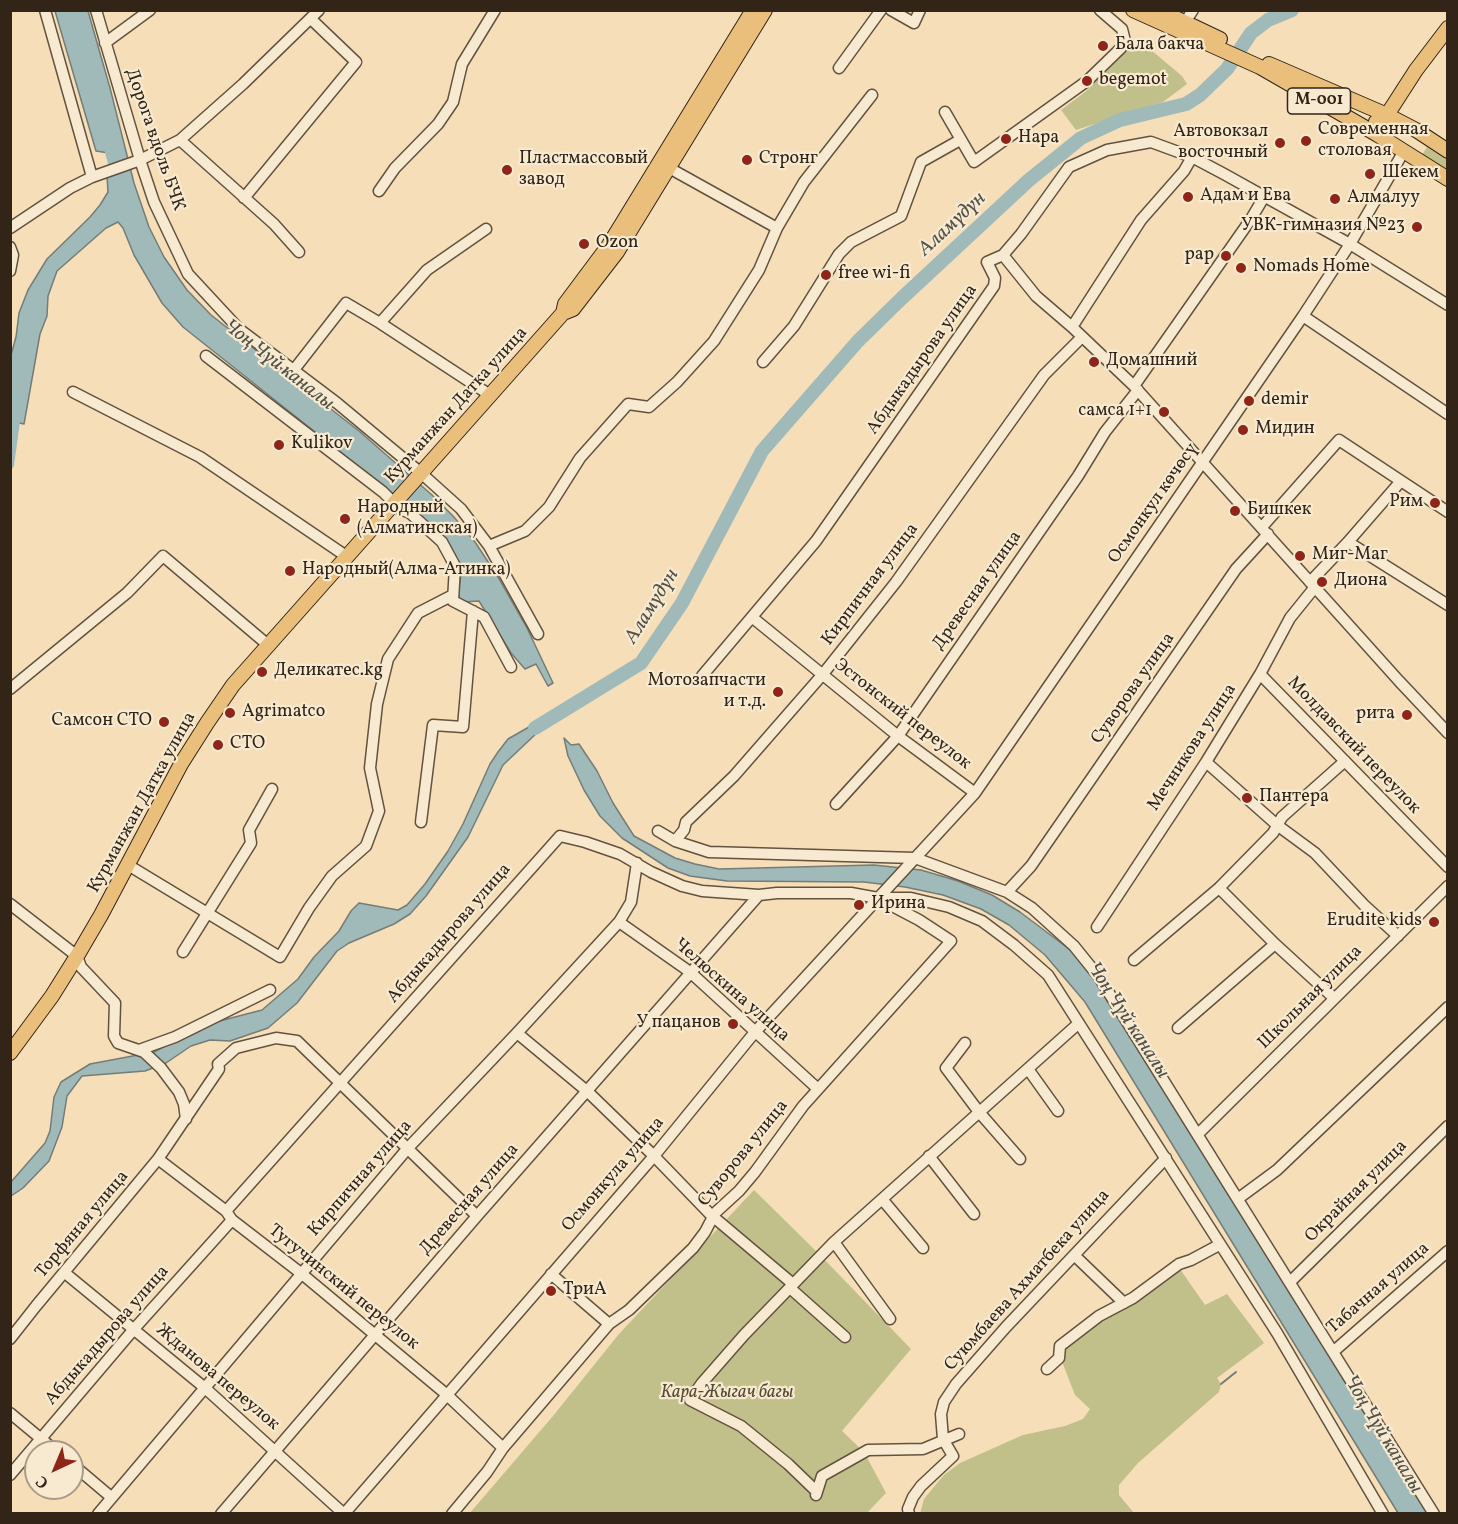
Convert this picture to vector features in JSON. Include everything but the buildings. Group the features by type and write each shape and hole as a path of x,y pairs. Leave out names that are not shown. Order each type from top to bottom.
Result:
{"main road":[{"name":"Курманжан Датка улица","path":"664,166 753,10"},
{"name":"Курманжан Датка улица","path":"10,1053 52,996 77,956 181,764 233,685 563,313 565,304 609,246 664,166 765,10"},
{"name":"М-001","path":"1133,10 1218,43 1262,64 1387,115"},
{"name":"М-001","path":"1160,10 1189,16 1218,43"},
{"path":"1378,135 1376,123 1387,115 1416,70 1448,28"},
{"name":"М-001","path":"1262,64 1448,179"},
{"path":"1387,115 1416,130 1448,151"},
{"path":"1404,151 1416,130"}],"street":[{"path":"45,10 97,175"},
{"name":"Дорога вдоль БЧК","path":"96,10 137,161 188,274 239,329 336,403 461,509 489,546 538,634"},
{"path":"105,43 150,10"},
{"path":"10,228 70,188 97,175 137,161 180,140 243,84 319,10"},
{"path":"379,191 395,168 438,124 453,102 462,64 495,10"},
{"path":"839,68 881,10"},
{"path":"891,10 914,23 920,10"},
{"path":"945,112 974,162 1087,81 1121,48 1125,41 1122,29 1100,10"},
{"path":"244,198 356,62 311,19"},
{"path":"489,546 525,531 549,507 580,458 628,404 649,407 676,382 714,340 759,270 777,228 804,182 872,95"},
{"path":"180,140 274,225 298,252"},
{"path":"762,362 794,326 839,254 852,242 901,216 921,162 960,140"},
{"name":"Абдыкадырова улица","path":"702,676 816,541 994,286 995,278 987,262 1003,255 1021,234 1069,167 1107,150 1151,142 1192,157 1264,196 1350,244 1448,305"},
{"name":"Осмонкул көчөсү","path":"914,860 975,793 1203,464 1350,244 1404,151"},
{"path":"1072,327 1142,220 1184,171 1192,157"},
{"path":"664,166 777,228"},
{"name":"Древесная улица","path":"836,804 898,736 1077,476 1251,219 1264,196"},
{"path":"380,323 427,270 486,229"},
{"path":"10,247 13,255 10,271"},
{"path":"1003,255 1036,296 1136,388 1448,733"},
{"path":"293,371 346,303 490,395"},
{"path":"1303,316 1448,414"},
{"name":"Кирпичная улица","path":"675,841 684,830 686,822 734,776 823,674 896,582 1044,375 1082,338"},
{"path":"206,356 383,492 442,542 455,566 453,600 484,617 511,667"},
{"path":"73,392 200,457 346,556"},
{"name":"Суворова улица","path":"1007,892 1030,866 1236,569 1339,440 1401,481"},
{"path":"1401,481 1448,512"},
{"name":"Мечникова улица","path":"1097,927 1206,762 1312,584 1401,481"},
{"path":"1348,542 1448,605"},
{"path":"10,689 127,593 163,556 268,645"},
{"path":"128,865 280,957 309,908 332,876 366,846 379,811 370,768 377,704 388,659 418,613 453,595"},
{"path":"422,822 433,724 463,727 473,611"},
{"name":"Эстонский переулок","path":"753,618 898,736 975,793"},
{"name":"Молдавский переулок","path":"1260,674 1448,867"},
{"path":"1134,960 1218,888 1273,833 1282,817 1345,760"},
{"path":"1206,762 1277,825 1315,853 1364,905 1398,936"},
{"path":"183,952 251,843 249,830 272,789"},
{"path":"658,831 675,841 710,852 914,860 1007,892 1032,908 1074,946 1099,977 1239,1198 1434,1514"},
{"name":"Абдыкадырова улица","path":"10,1474 42,1439 340,1082 560,836 620,854 682,886 702,891 759,895 851,893 880,896"},
{"name":"Осмонкула улица","path":"344,1514 654,1156 755,1032 914,860"},
{"name":"Кирпичная улица","path":"98,1514 408,1148 517,1034 619,922 631,902 637,863"},
{"name":"Школьная улица","path":"1198,1134 1448,886"},
{"path":"1218,888 1334,998"},
{"name":"Древесная улица","path":"221,1514 477,1216 759,895"},
{"path":"880,896 911,898 949,907 982,921 1048,975 1277,1333 1383,1514"},
{"name":"Суворова улица","path":"503,1448 609,1324 629,1310 693,1248 713,1217 755,1172 818,1089 951,941 880,896"},
{"path":"11,905 77,956 81,967 115,1003 114,1036 118,1043 123,1047 142,1051 161,1068 179,1092 184,1104 186,1119"},
{"name":"Челюскина улица","path":"619,922 690,972 818,1089"},
{"path":"1178,1028 1275,944"},
{"path":"142,1051 270,990"},
{"path":"1239,1198 1277,1170 1448,1008"},
{"path":"959,1434 923,1449 868,1450 822,1476 815,1492 788,1464 741,1426 690,1400 744,1335 834,1242 1079,1023"},
{"path":"517,1034 588,1092 713,1217 845,1337"},
{"name":"Торфяная улица","path":"10,1339 158,1159 219,1069 218,1064 236,1048 276,1038 297,1041 340,1082"},
{"path":"965,1043 946,1068 979,1112 1020,1159"},
{"path":"1028,1070 1058,1111"},
{"path":"340,1082 477,1216"},
{"name":"Окрайная улица","path":"1290,1282 1448,1126"},
{"path":"929,1156 974,1214"},
{"name":"Суюмбаева Ахматбека улица","path":"909,1514 908,1509 913,1497 953,1456 943,1439 941,1414 944,1402 956,1384 1166,1158"},
{"name":"Тугучинский переулок","path":"158,1159 302,1274 446,1394 503,1448"},
{"path":"882,1199 923,1248"},
{"path":"834,1242 890,1318"},
{"path":"1047,1369 1059,1358 1060,1346 1099,1316 1124,1303 1179,1264 1219,1245"},
{"name":"Табачная улица","path":"1333,1352 1448,1251"},
{"path":"1074,1255 1124,1303"},
{"name":"Жданова переулок","path":"65,1273 205,1388 344,1514"},
{"path":"551,1274 609,1324"},
{"path":"10,1413 42,1439"},
{"path":"452,1514 487,1472 503,1448"},
{"path":"84,1474 111,1497"}],"green space":[{"path":"1131,47 1151,50 1182,76 1187,84 1163,102 1076,130 1061,110 1085,92"},
{"path":"1427,147 1447,160 1447,172 1422,155"},
{"name":"Кара-Жыгач багы","path":"754,1190 911,1349 842,1431 864,1452 886,1493 867,1513 469,1514 619,1334"},
{"path":"1180,1269 1205,1305 1227,1294 1264,1343 1217,1378 1221,1384 1219,1392 1138,1463 1119,1485 1119,1495 1134,1513 920,1514 924,1499 944,1475 960,1463 1023,1435 1065,1426 1083,1419 1090,1409 1075,1395 1061,1359 1068,1342"}],"water":[{"path":"55,11 88,11 134,183 149,227 164,257 187,290 211,315 359,431 453,516 475,542 498,577 527,628 553,683 548,686 536,664 525,669 511,653 479,601 462,602 458,589 460,570 417,513 183,327 162,303 118,222 106,228 57,271 48,296 47,316 40,334 24,424 11,421 11,355 19,313 28,290 47,259 100,205 108,192 107,176 117,173 109,153 96,151"},
{"path":"550,715 553,723 539,731 503,765 468,837 426,896 410,914 337,951 297,1003 268,1028 230,1041 210,1040 191,1046 166,1063 145,1071 82,1076 67,1096 62,1127 49,1161 23,1188 11,1196 11,1182 45,1143 50,1131 54,1097 61,1082 90,1064 154,1052 204,1025 262,1010 298,979 314,957 339,931 351,911 359,903 398,910 407,905 448,851 498,752 508,739"},
{"path":"564,738 571,745 579,744 634,836 675,858 719,869 874,865 921,870 958,881 992,895 1020,912 1077,955 1100,985 1428,1513 1398,1513 1085,1002 1045,955 1009,925 981,909 943,895 864,882 727,881 690,876 668,868 622,838 600,816 584,790 568,756"}],"waterway":[{"name":"Аламүдүн","path":"535,728 641,663 682,603 762,451 858,341 902,298 1029,180 1081,138 1120,120 1186,104 1200,95 1227,69 1251,33 1268,20 1292,10"},
{"name":"Чоң Чүй каналы","path":"107,145 115,174"},
{"path":"10,465 17,414"},
{"path":"1221,1384 1236,1372"}],"place":[{"name":"Бала бакча","path":"1103,46"},
{"name":"begemot","path":"1087,81"},
{"name":"Нара","path":"1006,139"},
{"name":"Современная столовая","path":"1306,141"},
{"name":"Автовокзал восточный","path":"1280,143"},
{"name":"Стронг","path":"747,160"},
{"name":"Пластмассовый завод","path":"507,170"},
{"name":"Шекем","path":"1370,174"},
{"name":"Адам и Ева","path":"1188,197"},
{"name":"Алмалуу","path":"1335,199"},
{"name":"УВК-гимназия №23","path":"1417,227"},
{"name":"Ozon","path":"584,244"},
{"name":"pap","path":"1226,256"},
{"name":"Nomads Home","path":"1241,268"},
{"name":"free wi-fi","path":"826,275"},
{"name":"Домашний","path":"1094,362"},
{"name":"demir","path":"1249,401"},
{"name":"самса 1+1","path":"1164,412"},
{"name":"Мидин","path":"1243,430"},
{"name":"Kulikov","path":"279,445"},
{"name":"Рим","path":"1435,503"},
{"name":"Бишкек","path":"1235,511"},
{"name":"Народный (Алматинская)","path":"345,519"},
{"name":"Миг-Маг","path":"1300,556"},
{"name":"Народный(Алма-Атинка)","path":"290,571"},
{"name":"Диона","path":"1322,582"},
{"name":"Деликатес.kg","path":"262,672"},
{"name":"Мотозапчасти и т.д.","path":"778,692"},
{"name":"Agrimatco","path":"230,713"},
{"name":"рита","path":"1407,715"},
{"name":"Самсон СТО","path":"164,722"},
{"name":"СТО","path":"218,745"},
{"name":"Пантера","path":"1247,798"},
{"name":"Ирина","path":"859,905"},
{"name":"Erudite kids","path":"1434,922"},
{"name":"У пацанов","path":"733,1024"},
{"name":"ТриА","path":"551,1291"}]}
